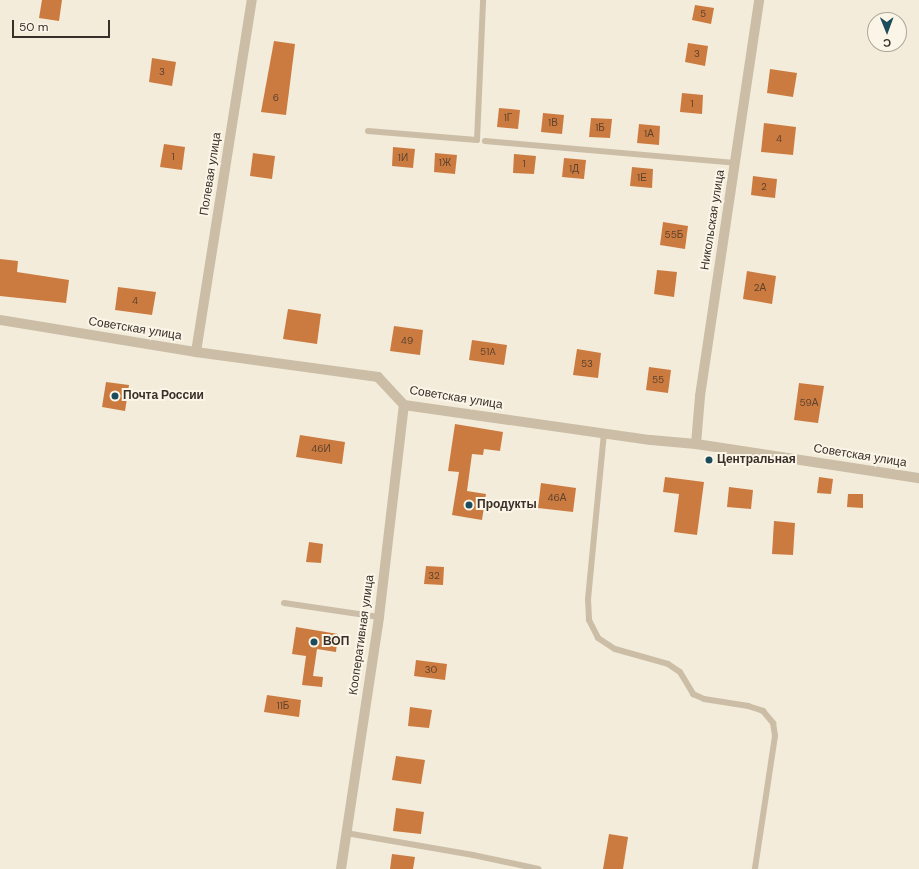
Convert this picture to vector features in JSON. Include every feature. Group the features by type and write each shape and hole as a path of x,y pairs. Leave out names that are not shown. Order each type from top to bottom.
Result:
{"street":[{"name":"Полевая улица","path":"196,352 252,0"},
{"name":"Никольская улица","path":"696,444 700,396 759,0"},
{"name":"Советская улица","path":"0,320 196,352 378,377 404,405 604,433 696,444 919,478"},
{"name":"Кооперативная улица","path":"341,869 379,617 404,405"}],"lane":[{"path":"368,131 477,140 483,0"},
{"path":"485,141 734,163"},
{"path":"604,433 588,599 589,620 598,638 615,649 668,664 680,672 693,694 704,699 748,706 763,711 773,723 775,736 755,869"},
{"path":"284,603 379,617"},
{"path":"346,833 473,855 539,869"}],"building":[{"path":"42,0 62,0 59,21 39,18"},
{"path":"695,5 714,8 711,24 692,20"},
{"path":"274,41 295,44 286,115 261,112"},
{"path":"688,43 708,46 705,66 685,62"},
{"path":"152,58 176,62 172,86 149,82"},
{"path":"770,69 797,73 793,97 767,93"},
{"path":"682,93 703,95 702,114 680,112"},
{"path":"499,108 520,110 518,129 497,127"},
{"path":"543,113 564,115 562,134 541,132"},
{"path":"591,118 612,119 610,138 589,137"},
{"path":"764,123 796,127 793,155 761,152"},
{"path":"639,124 660,126 659,145 637,143"},
{"path":"164,144 185,147 182,170 160,167"},
{"path":"393,147 415,149 413,168 392,166"},
{"path":"253,153 275,156 272,179 250,176"},
{"path":"435,153 457,155 455,174 434,172"},
{"path":"514,154 536,156 534,174 513,173"},
{"path":"564,158 586,160 584,179 562,177"},
{"path":"632,167 653,169 652,188 630,186"},
{"path":"753,176 777,179 775,198 751,195"},
{"path":"663,222 688,226 685,249 660,245"},
{"path":"0,259 18,261 17,272 69,280 66,303 0,296"},
{"path":"657,270 677,272 674,297 654,294"},
{"path":"747,271 776,276 772,304 743,299"},
{"path":"118,287 156,292 152,315 115,310"},
{"path":"288,309 321,314 317,344 283,339"},
{"path":"394,326 423,330 420,355 390,351"},
{"path":"472,340 507,345 504,365 469,360"},
{"path":"577,349 601,353 598,378 573,375"},
{"path":"649,367 671,370 668,393 646,390"},
{"name":"Почта России","path":"106,382 129,385 125,411 102,407"},
{"path":"799,383 824,386 818,423 794,420"},
{"path":"455,424 503,432 500,451 484,449 483,455 472,454 467,491 486,494 482,520 452,515 459,472 448,471"},
{"path":"300,435 345,442 342,464 296,457"},
{"path":"665,477 704,482 697,535 674,532 679,494 663,492"},
{"path":"819,477 833,479 831,494 817,493"},
{"path":"541,483 576,488 573,512 538,508"},
{"path":"729,487 753,490 751,509 727,507"},
{"path":"848,494 863,494 863,508 847,507"},
{"path":"774,521 795,523 793,555 772,554"},
{"path":"309,542 323,544 321,563 306,562"},
{"path":"426,566 444,567 443,585 424,584"},
{"path":"296,627 338,634 336,652 317,649 313,676 323,677 322,687 302,685 306,656 292,654"},
{"path":"416,660 447,664 445,680 414,676"},
{"path":"267,695 301,700 299,717 264,712"},
{"path":"410,707 432,710 429,728 408,726"},
{"path":"396,756 425,760 421,784 392,780"},
{"path":"396,808 424,812 421,834 393,831"},
{"path":"609,834 628,837 623,869 603,869"},
{"path":"392,854 415,857 413,869 390,869"}],"place":[{"name":"Почта России","path":"115,396"},
{"name":"Центральная","path":"709,460"},
{"name":"Продукты","path":"469,505"},
{"name":"ВОП","path":"314,642"}]}
